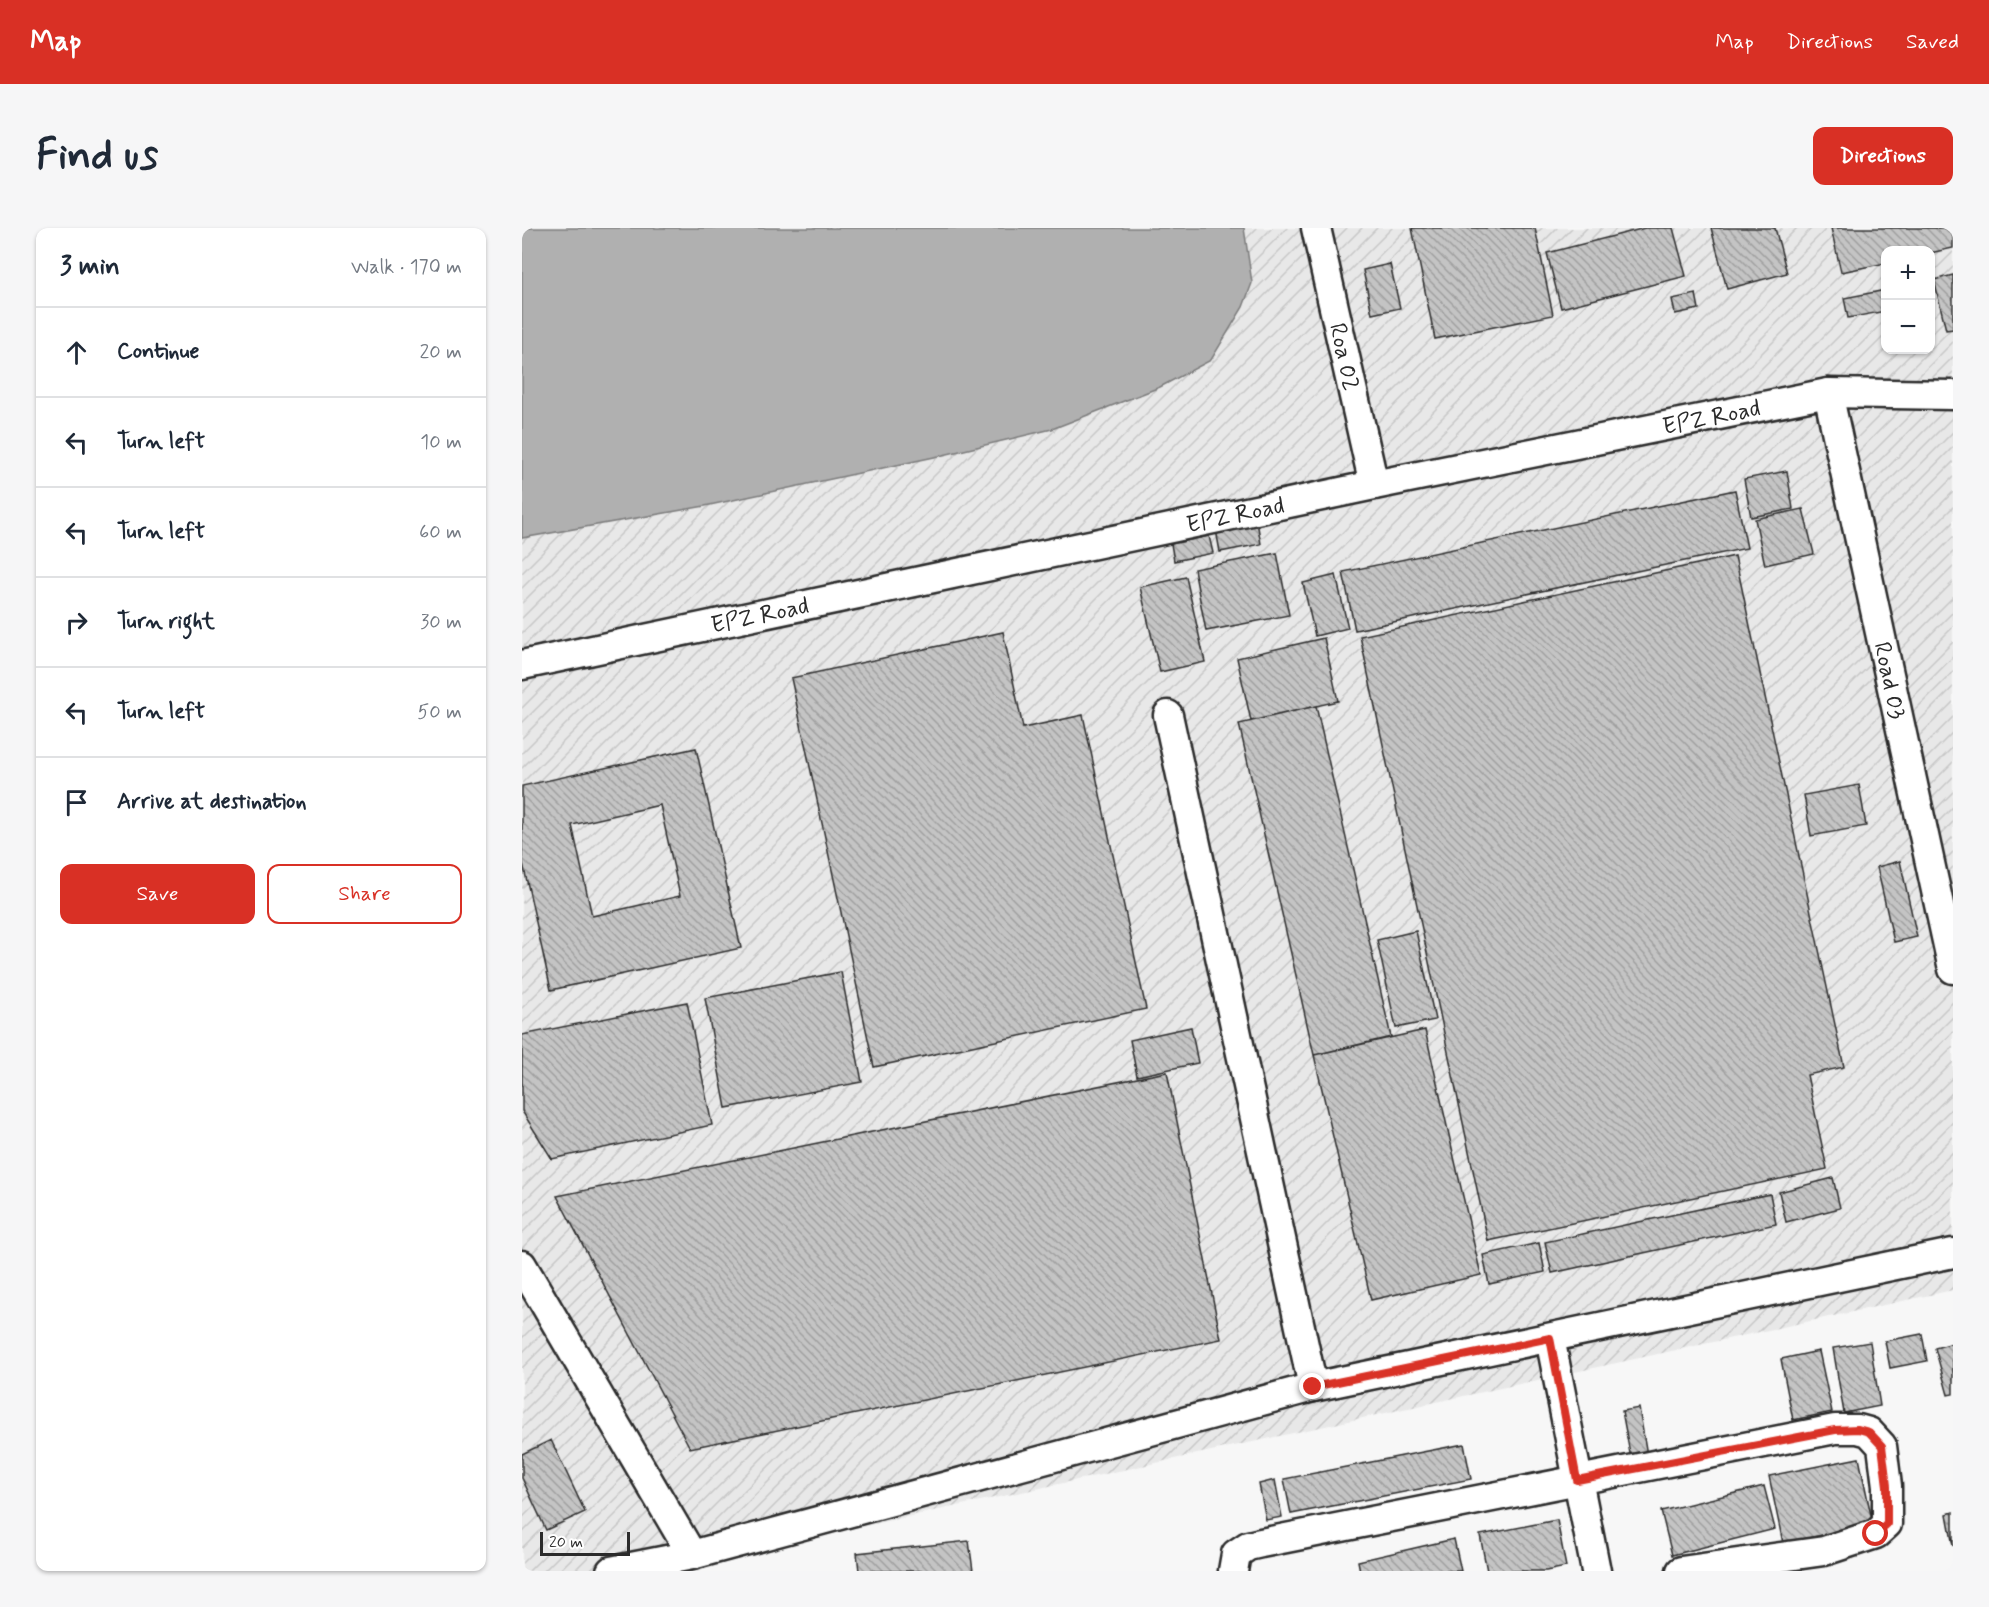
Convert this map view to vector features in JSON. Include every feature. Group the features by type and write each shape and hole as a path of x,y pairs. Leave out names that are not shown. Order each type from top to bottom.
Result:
{"street":[{"name":"Roa 02","path":"1316,228 1374,485"},
{"name":"EPZ Road","path":"522,665 1374,485 1828,393 1953,395"},
{"name":"Road 03","path":"1828,393 1953,969"},
{"path":"1168,715 1313,1387"},
{"path":"611,1571 692,1555 1313,1387 1953,1253"},
{"path":"522,1265 692,1555"},
{"path":"1550,1338 1596,1571"},
{"path":"1233,1571 1236,1554 1248,1546 1835,1430 1858,1429 1869,1432 1882,1446 1887,1486 1887,1524 1876,1534 1824,1551 1681,1571"}],"shaded area":[{"path":"522,228 1953,228 1953,1290 657,1571 522,1571"},
{"path":"522,228 1244,228 1252,283 1243,307 1211,360 1160,387 1052,429 939,456 705,506 522,538"}],"building":[{"path":"1412,228 1535,228 1553,315 1435,339"},
{"path":"1645,228 1673,228 1686,276 1561,308 1547,253"},
{"path":"1711,228 1775,228 1787,273 1727,289"},
{"path":"1831,228 1953,228 1953,248 1935,252 1935,246 1881,246 1881,264 1841,272"},
{"path":"1390,264 1400,308 1372,314 1363,270"},
{"path":"1953,275 1953,329 1946,330 1935,280"},
{"path":"1881,291 1881,312 1848,318 1844,298"},
{"path":"1696,294 1699,309 1675,314 1672,299"},
{"path":"1787,471 1793,509 1751,517 1744,479"},
{"path":"1735,490 1747,548 1355,630 1343,572"},
{"path":"1803,509 1814,554 1765,565 1755,519"},
{"path":"1256,516 1261,544 1220,552 1215,524"},
{"path":"1209,536 1213,553 1174,561 1171,544"},
{"path":"1277,553 1289,615 1206,631 1194,569"},
{"path":"1735,556 1844,1067 1807,1075 1827,1169 1488,1241 1360,636"},
{"path":"1336,575 1348,628 1315,636 1303,583"},
{"path":"1186,577 1205,662 1160,672 1140,587"},
{"path":"1003,632 1023,728 1083,715 1146,1009 874,1067 791,678"},
{"path":"1324,638 1338,701 1251,721 1237,658"},
{"path":"1316,706 1391,1037 1314,1055 1239,724"},
{"path":"696,748 741,948 551,990 522,859 522,786","holes":["660,805 680,896 592,916 572,825"]},
{"path":"1859,785 1866,826 1811,836 1804,795"},
{"path":"1900,861 1917,937 1894,942 1877,867"},
{"path":"1416,931 1435,1020 1396,1028 1377,940"},
{"path":"841,972 862,1082 726,1108 705,998"},
{"path":"687,1002 712,1125 552,1159 522,1111 522,1035"},
{"path":"1191,1027 1198,1063 1137,1076 1130,1040"},
{"path":"1425,1030 1481,1275 1371,1300 1314,1055"},
{"path":"1167,1072 1221,1339 690,1448 557,1196"},
{"path":"1833,1178 1840,1208 1786,1222 1779,1192"},
{"path":"1770,1194 1776,1224 1552,1273 1545,1242"},
{"path":"1539,1243 1545,1272 1489,1284 1483,1255"},
{"path":"1922,1334 1927,1361 1890,1368 1885,1341"},
{"path":"1870,1342 1880,1406 1844,1413 1833,1348"},
{"path":"1953,1343 1953,1394 1948,1395 1935,1348"},
{"path":"1819,1351 1832,1412 1793,1420 1781,1359"},
{"path":"1639,1408 1648,1461 1632,1464 1622,1411"},
{"path":"551,1440 585,1512 546,1530 522,1478 522,1454"},
{"path":"1464,1444 1471,1479 1291,1514 1284,1479"},
{"path":"1859,1458 1873,1525 1783,1543 1769,1476"},
{"path":"1275,1480 1282,1517 1266,1520 1259,1484"},
{"path":"1764,1486 1775,1529 1672,1555 1661,1511"},
{"path":"1953,1512 1953,1546 1947,1514"},
{"path":"1557,1520 1566,1567 1546,1571 1487,1571 1480,1535"},
{"path":"1454,1539 1461,1571 1360,1571 1358,1561"},
{"path":"969,1541 973,1571 859,1571 857,1553"}],"route":[{"path":"1313,1387 1550,1338 1577,1480 1835,1430 1858,1429 1869,1432 1882,1446 1887,1486 1887,1524 1876,1534"}]}
